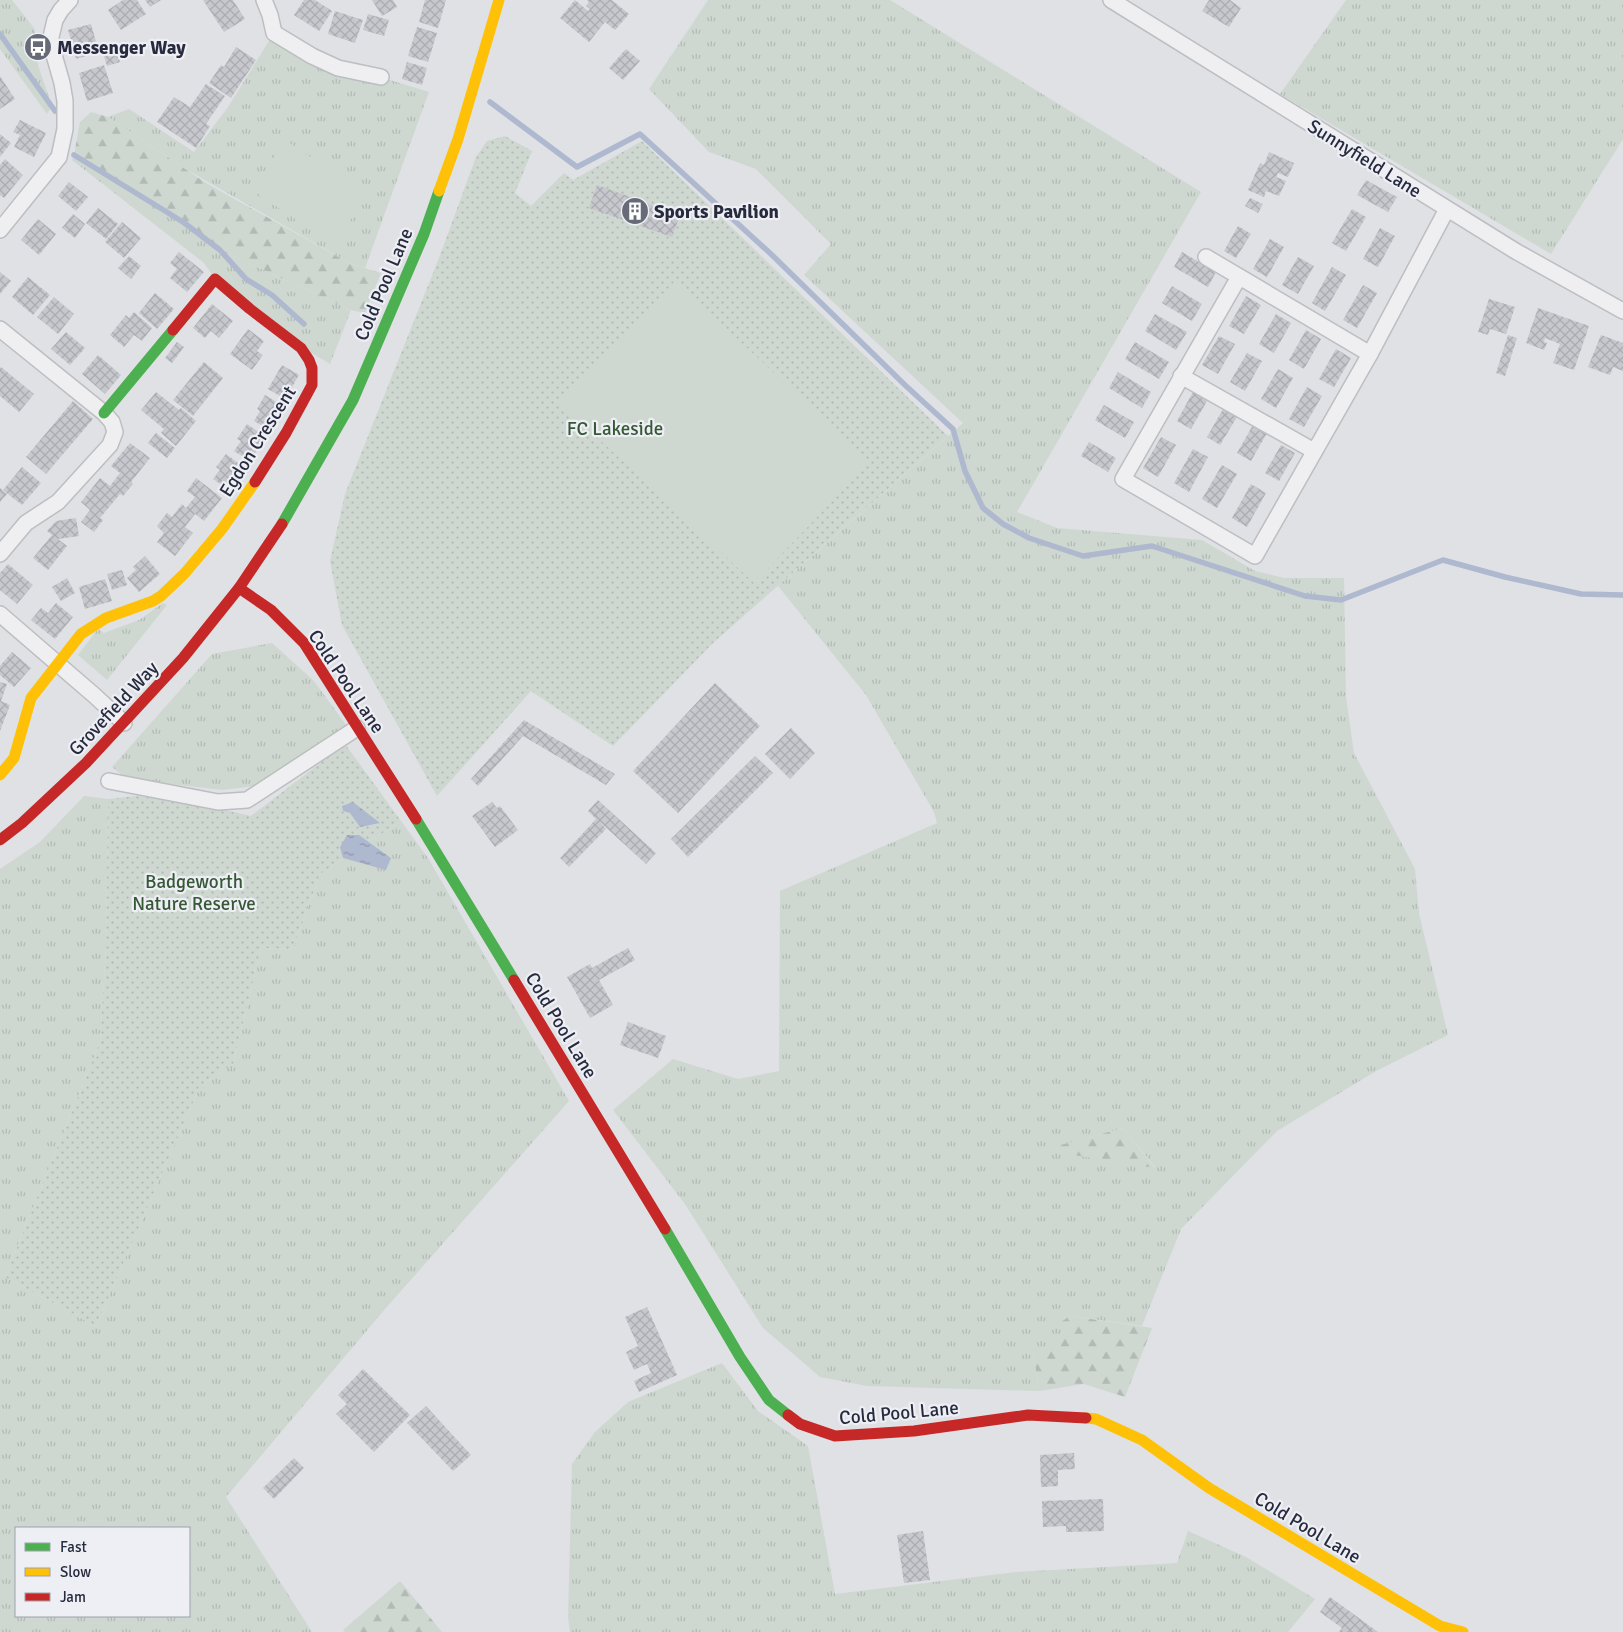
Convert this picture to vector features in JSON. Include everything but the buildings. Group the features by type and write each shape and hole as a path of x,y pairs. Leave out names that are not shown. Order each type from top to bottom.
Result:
{"street":[{"path":"0,230 59,157 65,129 65,101 51,37 55,20 60,10 70,0"},
{"path":"264,0 274,33 312,56 338,68 381,77"},
{"name":"Cold Pool Lane","path":"499,0 477,78 433,210 353,400 285,520 239,588 271,610 304,643 428,838 697,1282 740,1357 769,1400 800,1424 835,1436 914,1431 1028,1416 1096,1419 1142,1440 1209,1488 1440,1626 1463,1632"},
{"name":"Sunnyfield Lane","path":"1111,0 1447,209 1518,252 1623,311"},
{"path":"1239,277 1123,479 1255,556 1370,354 1447,209"},
{"path":"1206,257 1370,354"},
{"name":"Egdon Crescent","path":"58,664 89,626 153,601 185,573 222,529 256,481 286,433 312,385 312,368 301,348 215,280 104,413"},
{"path":"0,329 104,413 112,422 115,432 110,445 58,502 26,523 0,554"},
{"path":"1181,376 1314,451"},
{"name":"Grovefield Way","path":"0,840 22,824 124,723 183,658 239,588"},
{"path":"0,614 96,696 124,723"},
{"path":"0,775 14,758 31,698 58,664"},
{"path":"108,781 218,802 247,800 357,728"}],"green space":[{"path":"0,0 12,0 34,28 38,65 52,106 47,114 0,49"},
{"path":"708,0 890,0 1201,192 1017,512 1057,528 1202,540 1255,571 1284,578 1344,578 1346,697 1354,753 1415,869 1419,913 1448,1035 1376,1071 1277,1131 1181,1229 1142,1326 1070,1316 1062,1322 1061,1351 1033,1351 1039,1391 867,1386 820,1377 763,1328 685,1204 613,1110 673,1059 738,1079 779,1071 780,891 937,823 934,812 866,695 778,586 963,423 804,275 831,244 756,169 709,152 649,89","holes":["1123,1128 1155,1167 1044,1150"]},
{"path":"1346,0 1623,0 1623,139 1551,254 1280,94"},
{"path":"274,33 312,56 429,92 365,268 351,264 182,167 108,117 129,109 194,152 228,107"},
{"path":"91,112 108,117 206,183 351,264 381,273 365,313 351,310 220,250 183,222 74,155 80,122"},
{"name":"FC Lakeside","path":"505,136 532,151 515,193 531,206 564,173 573,180 642,141 948,436 713,643 613,746 531,691 437,796 342,625 330,561 345,494 439,258 476,157 487,141"},
{"path":"285,140 367,195 334,245 252,190"},
{"path":"74,155 173,216 220,250 351,310 330,364 295,343 215,279 204,263 72,160"},
{"path":"675,281 870,462 754,583 559,402"},
{"path":"163,603 167,605 107,680 78,655 98,629 104,633 139,620"},
{"path":"272,643 314,681 349,729 263,785 222,790 162,783 126,778 112,767 212,654"},
{"name":"Badgeworth Nature Reserve","path":"345,744 401,821 320,874 293,949 261,948 233,1064 200,1086 96,1326 5,1277 100,1042 106,949 108,799 136,796 195,803 251,816"},
{"path":"84,796 108,799 106,949 100,1042 5,1277 96,1326 200,1086 233,1064 261,948 293,949 320,874 401,821 428,858 569,1101 385,1309 226,1497 312,1632 0,1632 0,869 40,842"},
{"path":"1123,1128 1155,1168 1042,1150"},
{"path":"1070,1316 1152,1328 1125,1397 1084,1384 1039,1391 1033,1351 1061,1351 1061,1322"},
{"path":"722,1363 758,1411 808,1446 835,1594 1016,1572 1177,1563 1188,1531 1246,1557 1315,1599 1288,1632 570,1632 568,1617 572,1464 595,1432 628,1402"},
{"path":"400,1581 442,1632 345,1632 343,1630"}],"water":[{"path":"353,802 380,823 360,827 350,813 343,811 342,806"},
{"path":"347,835 359,835 391,858 386,870 343,858 340,847"}],"waterway":[{"path":"0,34 55,111"},
{"path":"490,102 577,167 640,134 772,255 906,386 953,429 965,471 983,508 1003,524 1029,538 1083,556 1152,546 1305,596 1341,600 1443,560 1505,577 1581,594 1623,595"},
{"path":"74,155 183,222 220,250 246,279 272,295 304,324"}],"traffic: fast":[{"path":"282,524 353,400 424,234 439,191"},
{"path":"104,413 173,330"},
{"path":"416,819 514,980"},
{"path":"665,1229 740,1357 769,1400 788,1415"}],"traffic: slow":[{"path":"439,191 458,139 499,0"},
{"path":"0,775 14,758 31,698 81,634 106,618 153,601 161,596 185,573 222,529 255,482"},
{"path":"1086,1418 1096,1419 1142,1440 1209,1488 1440,1626 1463,1632"}],"traffic: jam":[{"path":"173,330 215,279 301,348 309,360 312,368 312,385 286,433 255,482"},
{"path":"0,840 22,823 86,763 183,658 239,588 282,524"},
{"path":"239,588 271,610 304,643 416,819"},
{"path":"514,980 665,1229"},
{"path":"788,1415 800,1424 835,1436 914,1431 1028,1415 1086,1418"}],"place":[{"name":"Messenger Way","path":"38,47"},
{"name":"Sports Pavilion","path":"635,211"}]}
